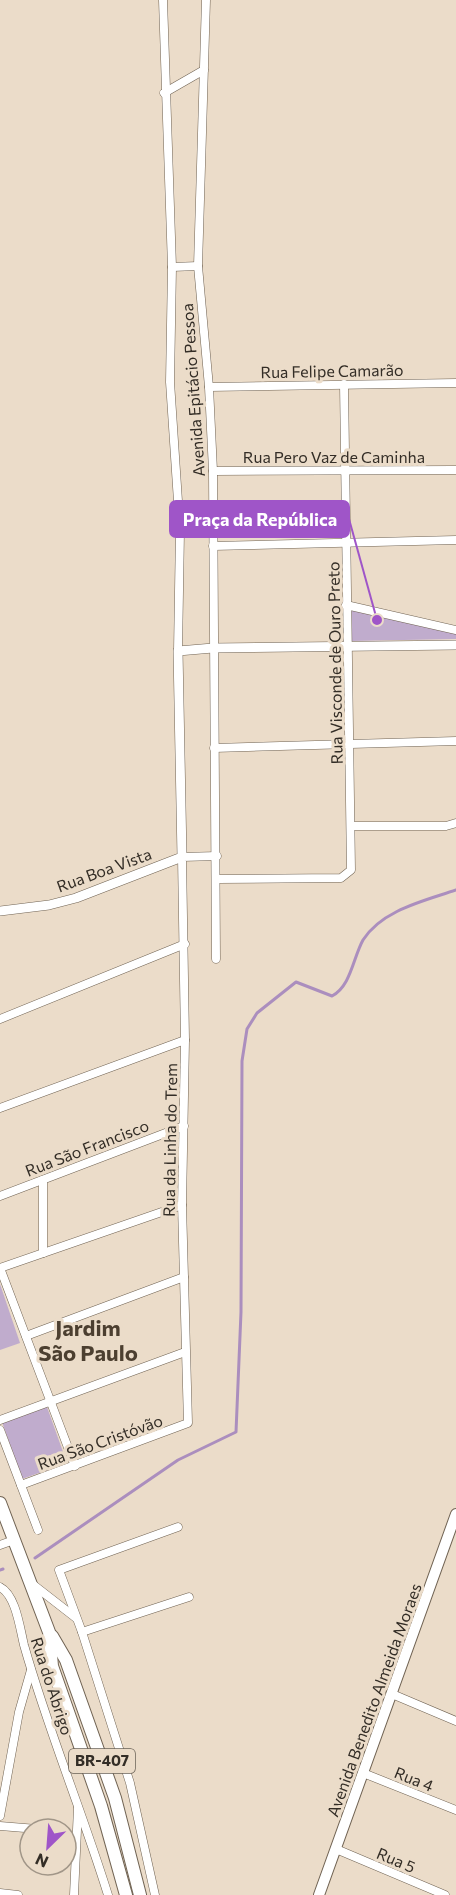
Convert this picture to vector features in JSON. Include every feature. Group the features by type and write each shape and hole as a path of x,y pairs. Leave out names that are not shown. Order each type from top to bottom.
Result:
{"highway":[{"name":"BR-407","path":"0,1503 49,1632 66,1660 103,1765 140,1895"},
{"name":"BR-407","path":"49,1632 52,1665 101,1806 126,1895"}],"main road":[{"name":"Avenida Benedito Almeida Moraes","path":"319,1895 456,1514"}],"street":[{"path":"163,0 164,93 172,267 170,382 180,531 178,651 182,857 217,856"},
{"name":"Avenida Epitácio Pessoa","path":"206,0 198,266 209,387 213,471 216,959"},
{"path":"164,93 204,70"},
{"path":"172,267 198,266"},
{"name":"Rua Felipe Camarão","path":"209,387 456,383"},
{"name":"Rua Visconde de Ouro Preto","path":"217,879 341,878 351,870 344,384"},
{"name":"Rua Pero Vaz de Caminha","path":"213,471 456,470"},
{"path":"213,546 456,540"},
{"path":"346,605 456,630"},
{"path":"178,651 213,648 456,645"},
{"path":"214,748 456,741"},
{"path":"351,826 446,826 456,823"},
{"name":"Rua Boa Vista","path":"0,911 49,905 76,898 182,857"},
{"name":"Rua da Linha do Trem","path":"182,857 185,944 182,1205 188,1423"},
{"path":"0,1019 185,944"},
{"path":"0,1108 185,1040"},
{"name":"Rua São Francisco","path":"0,1196 184,1125"},
{"path":"43,1180 43,1253"},
{"path":"75,1466 0,1268 182,1205"},
{"path":"26,1336 184,1277"},
{"path":"0,1420 185,1353"},
{"name":"Rua São Cristóvão","path":"21,1485 188,1423"},
{"path":"0,1430 38,1530"},
{"path":"155,1895 130,1783 82,1632 59,1570 178,1527"},
{"path":"0,1545 14,1540"},
{"path":"29,1581 77,1618"},
{"name":"Rua do Abrigo","path":"2,1588 14,1610 31,1670 108,1895"},
{"path":"82,1632 189,1597"},
{"path":"0,1816 19,1712 31,1670"},
{"path":"392,1694 456,1721"},
{"name":"Rua 4","path":"363,1773 456,1810"},
{"path":"77,1817 78,1804"},
{"path":"0,1826 18,1827"},
{"path":"78,1833 88,1831"},
{"name":"Rua 5","path":"336,1849 445,1895"},
{"path":"74,1895 75,1877"},
{"path":"0,1893 18,1895"}],"shaded area":[{"path":"350,608 456,633 456,639 352,641"},
{"path":"0,1284 20,1343 0,1350"},
{"path":"47,1407 67,1463 22,1479 2,1422"}],"waterway":[{"path":"35,1558 178,1460 236,1432 241,1312 242,1061 247,1029 257,1013 296,982 332,996 348,979 363,940 381,921 405,908 456,890"}],"place":[{"name":"Praça da República","path":"377,620"}],"district":[{"name":"Jardim São Paulo","path":"88,1340"}]}
